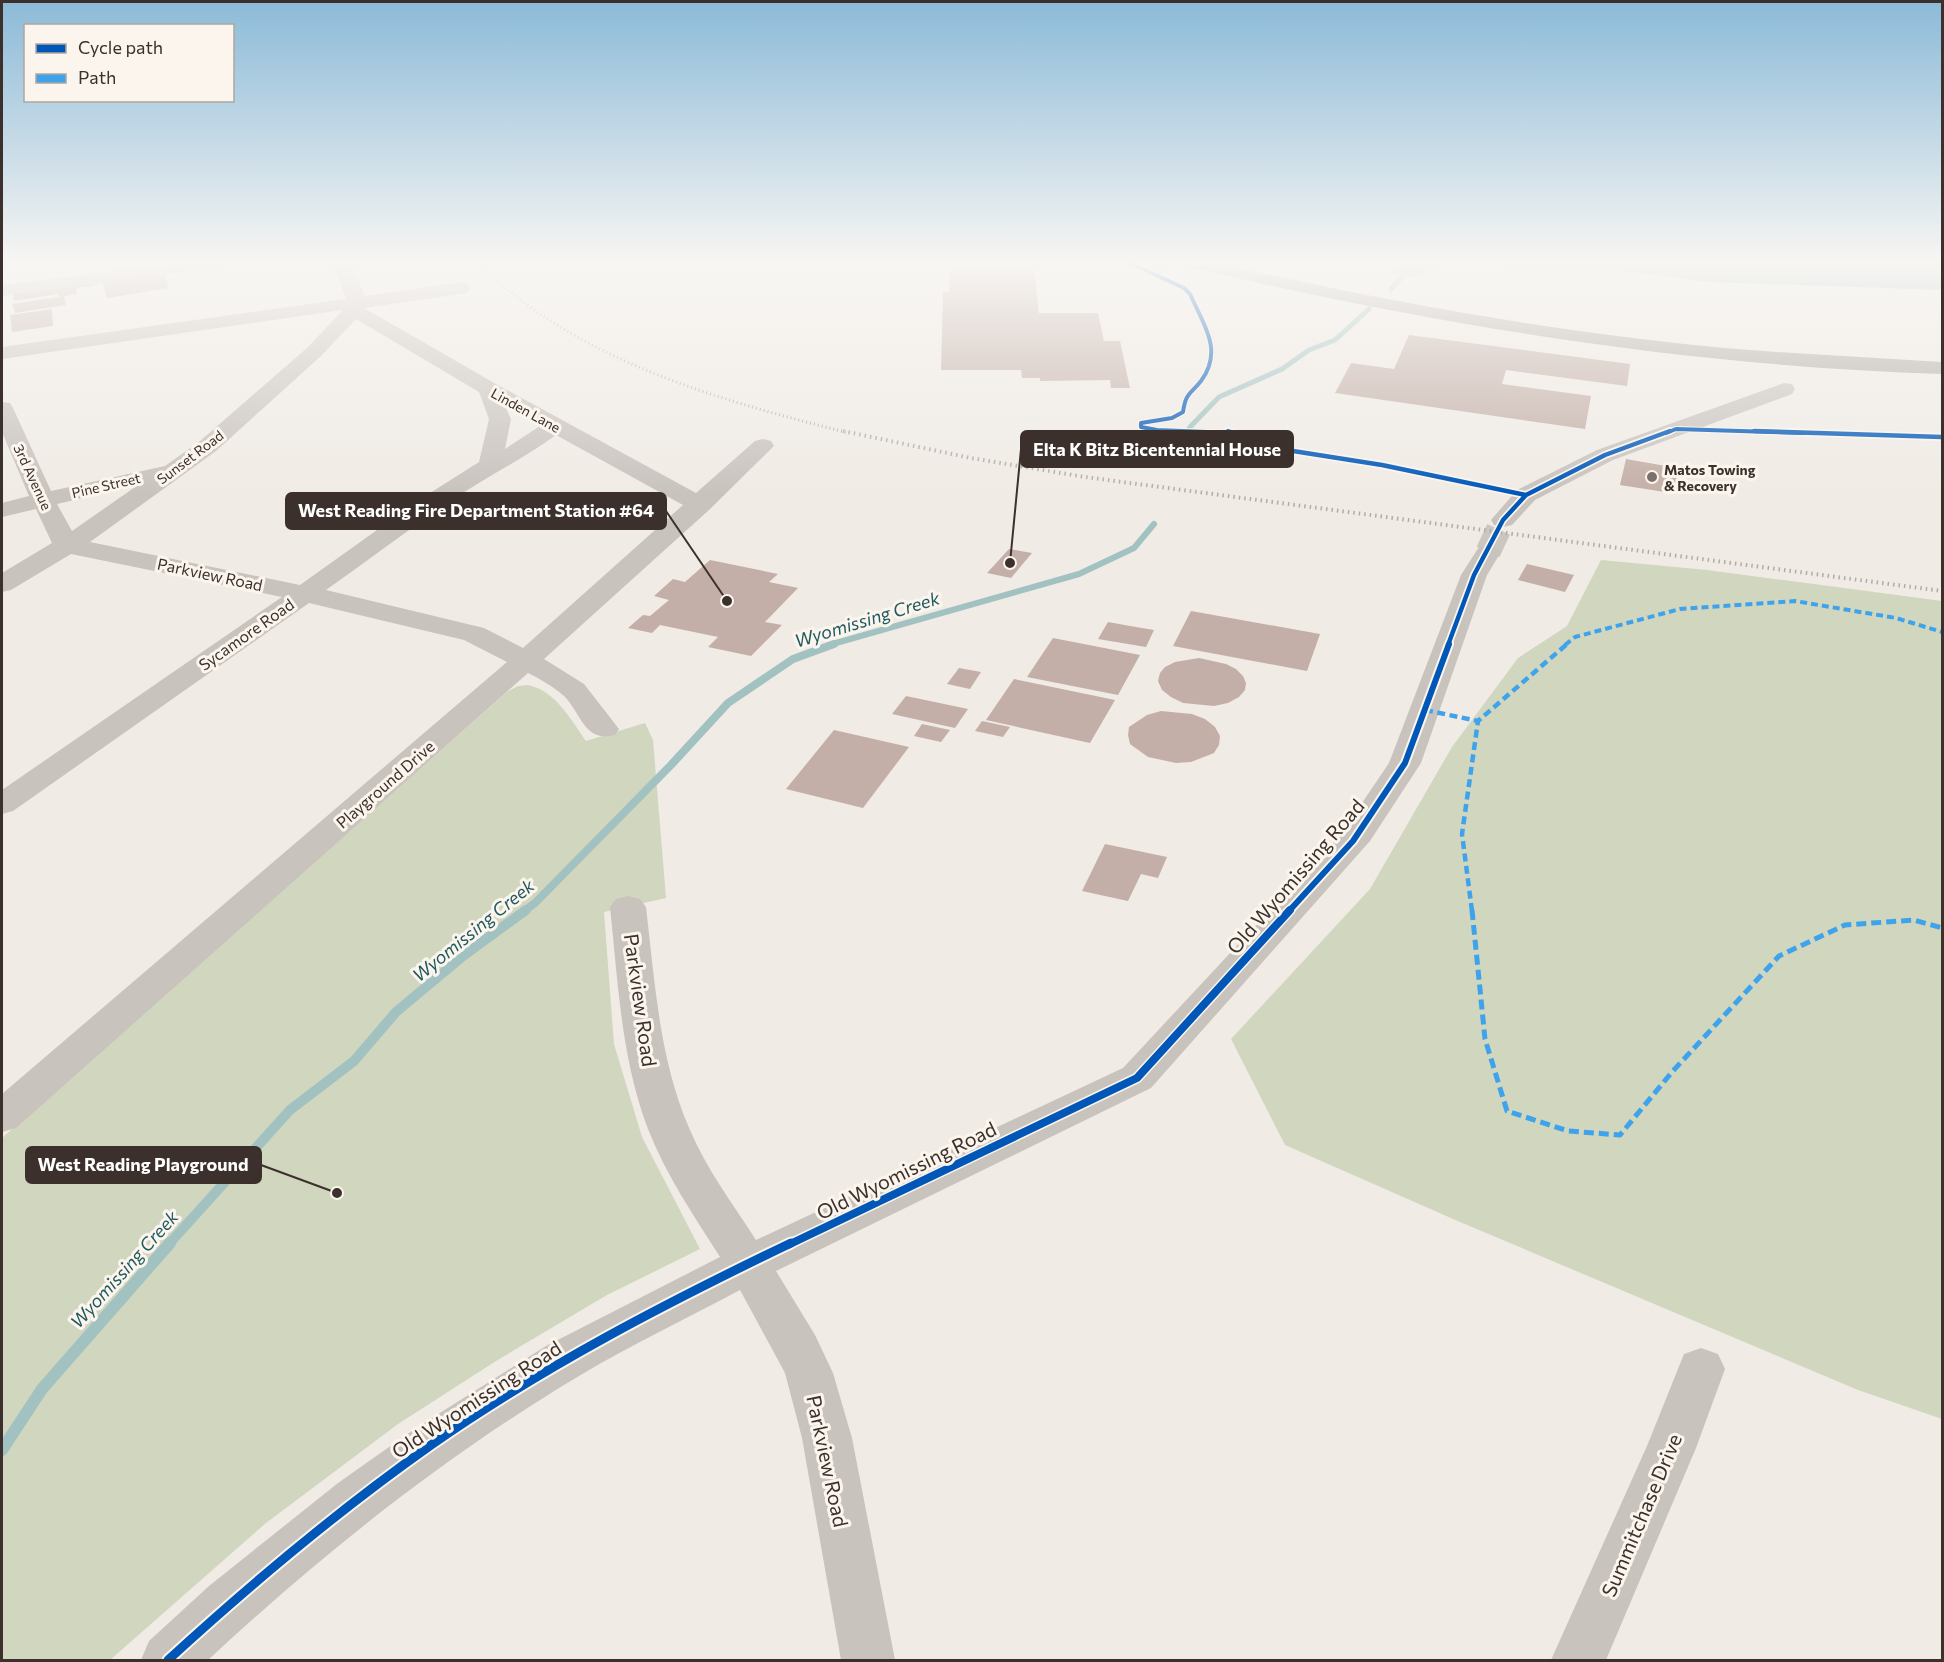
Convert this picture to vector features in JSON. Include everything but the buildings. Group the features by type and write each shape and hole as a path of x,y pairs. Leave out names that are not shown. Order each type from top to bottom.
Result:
{"highway":[{"path":"1610,341 1731,354 1942,368"},
{"path":"1698,341 1942,356"}],"street":[{"path":"2,353 97,341"},
{"name":"Sunset Road","path":"2,584 85,534 208,446 324,341"},
{"name":"Linden Lane","path":"409,341 488,389 700,505"},
{"path":"488,389 500,419 490,465"},
{"name":"Old Wyomissing Road","path":"168,1660 228,1605 356,1500 433,1444 563,1361 748,1264 1137,1078 1353,841 1398,777 1405,764 1474,576 1495,536 1526,495 1605,455 1784,389"},
{"name":"3rd Avenue","path":"2,408 66,545"},
{"name":"Sycamore Road","path":"2,804 428,505 490,465 521,450 555,426"},
{"name":"Playground Drive","path":"2,1117 525,660 763,446"},
{"name":"Pine Street","path":"2,510 175,469"},
{"name":"Parkview Road","path":"66,545 363,606 474,634 525,660 574,690 604,729"},
{"name":"Parkview Road","path":"628,907 643,1041 656,1093 669,1130 692,1177 748,1264 798,1349 808,1373 827,1438 868,1660"},
{"name":"Summitchase Drive","path":"1578,1660 1671,1448 1701,1369"}],"green space":[{"path":"1601,560 1707,570 1942,601 1942,1419 1858,1390 1460,1222 1285,1145 1231,1039 1370,889 1452,747 1518,658 1567,626"},
{"path":"528,685 547,693 555,700 586,741 645,723 653,740 666,898 604,912 614,1044 642,1137 700,1249 607,1295 496,1361 398,1424 266,1523 110,1660 2,1660 2,1138 507,692 518,686"}],"waterway":[{"name":"Wyomissing Creek","path":"1188,431 1219,397 1282,369 1309,350 1334,341"},
{"name":"Wyomissing Creek","path":"1177,457 1188,431"},
{"name":"Wyomissing Creek","path":"829,645 1079,574 1134,548 1154,524"},
{"name":"Wyomissing Creek","path":"524,911 535,903 671,765 728,703 793,659 834,644"},
{"name":"Wyomissing Creek","path":"168,1245 290,1110 354,1061 396,1012 463,956 526,910"},
{"name":"Wyomissing Creek","path":"2,1450 42,1389 170,1243"}],"tunnel":[{"path":"1488,552 1503,520"}],"railway":[{"path":"585,341 652,372 701,391 849,433"},
{"path":"843,431 971,458 1085,477 1942,591"}],"marked path":[{"path":"1942,632 1896,618 1795,601 1680,609 1575,637 1478,721 1462,834 1478,953 1485,1039 1507,1111 1568,1131 1620,1135 1672,1072 1779,956 1845,925 1914,920 1942,928"},
{"path":"1425,710 1478,721"}],"cycle path":[{"path":"1210,341 1212,360 1208,371 1185,398 1183,412 1172,418 1141,423 1141,427 1157,430 1227,431 1274,448 1382,465 1526,495"},
{"path":"168,1660 228,1605 356,1500 433,1444 563,1361 748,1264 1137,1078 1353,841 1405,763 1474,575 1503,520 1526,495 1605,455 1676,429 1942,437"}],"place":[{"name":"Matos Towing & Recovery","path":"1652,477"},
{"name":"Elta K Bitz Bicentennial House","path":"1010,563"},
{"name":"West Reading Fire Department Station #64","path":"727,601"},
{"name":"West Reading Playground","path":"337,1193"}]}
